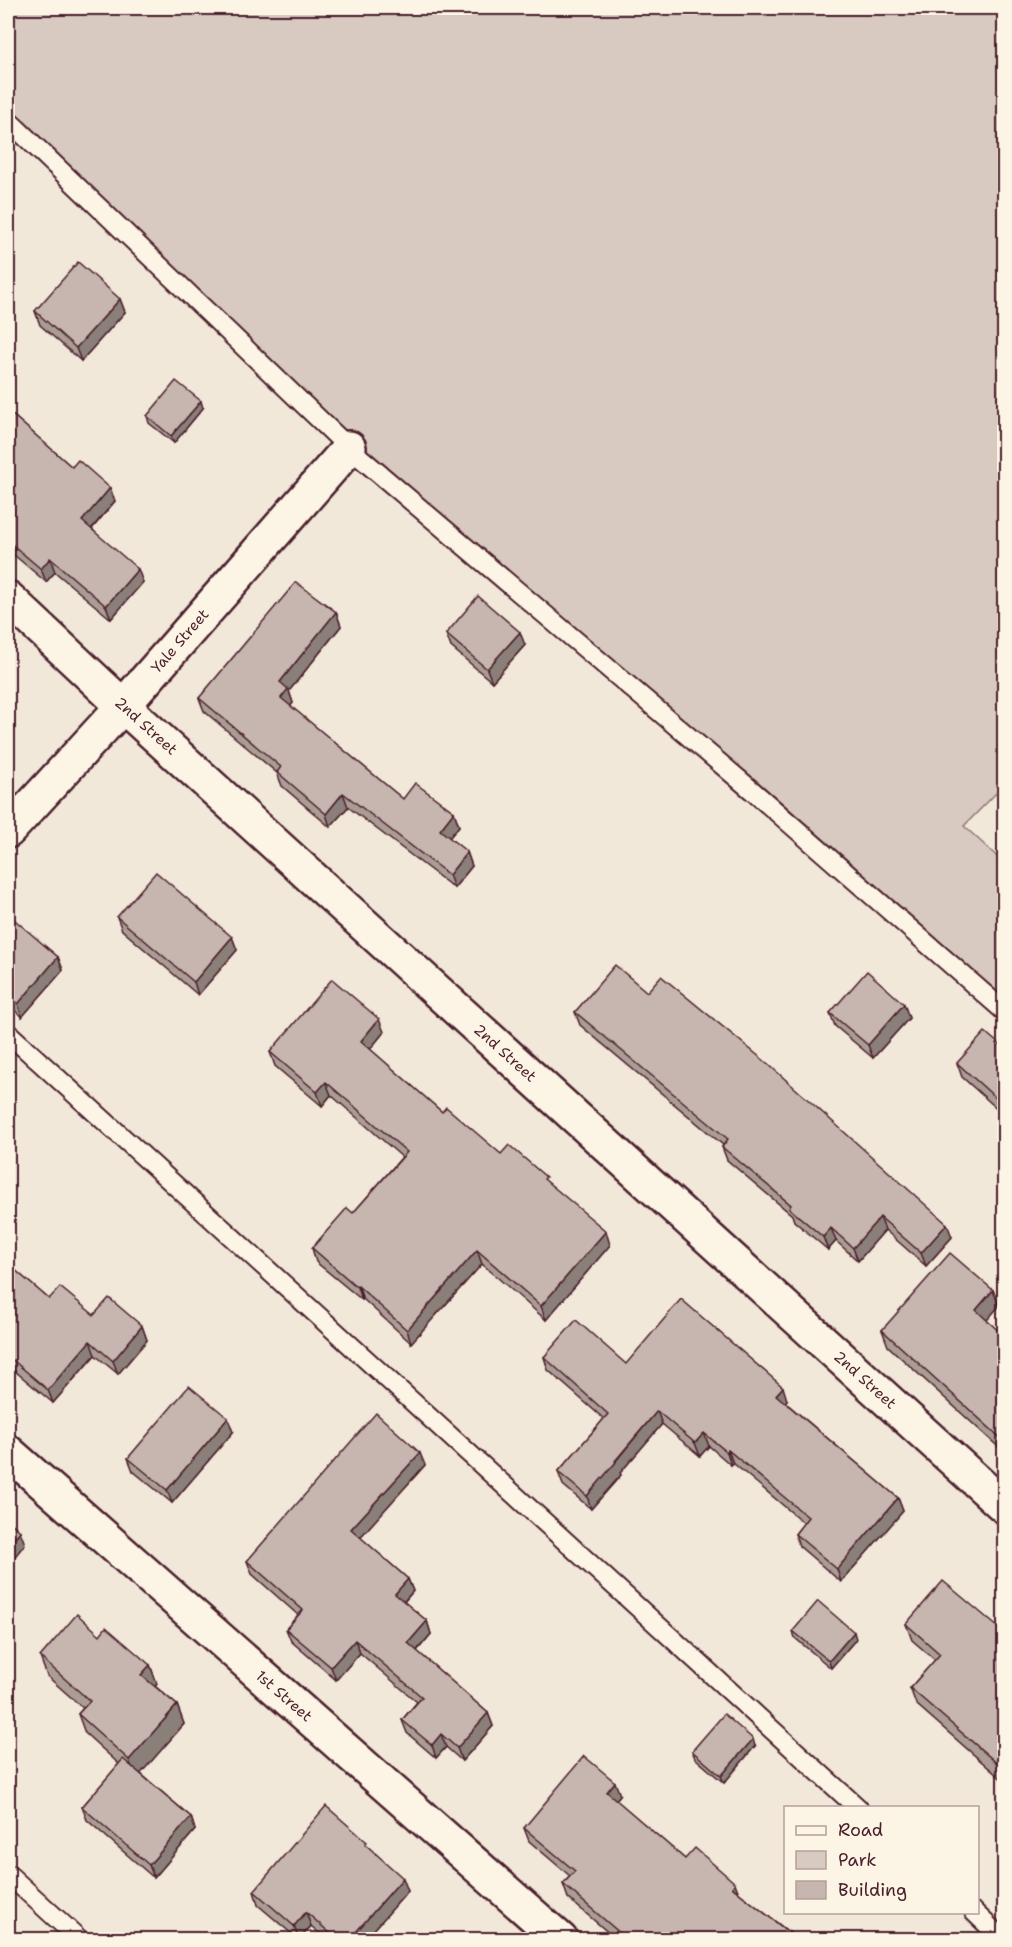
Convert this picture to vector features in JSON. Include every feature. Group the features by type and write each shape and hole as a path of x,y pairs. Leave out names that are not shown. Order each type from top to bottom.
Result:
{"street":[{"name":"Yale Street","path":"8,831 123,706 349,448"},
{"name":"2nd Street","path":"8,598 123,706 1005,1506"},
{"name":"1st Street","path":"8,1452 561,1940"}],"lane":[{"path":"8,120 349,448 754,793 1005,1011"},
{"path":"8,1033 856,1806"},
{"path":"8,1874 80,1940"},
{"path":"976,1914 1003,1940"}],"green space":[{"path":"8,8 1004,8 1004,785 964,826 1004,863 1004,1011 349,448 8,120"}],"building":[{"path":"78,262 120,299 76,348 35,311"},
{"path":"176,381 201,401 171,436 147,416"},
{"path":"8,411 72,467 78,460 110,488 82,521 138,569 106,606 50,558 41,569 8,541"},
{"path":"296,582 336,612 280,682 288,689 281,698 403,799 415,783 454,812 440,830 467,852 449,875 343,793 326,814 277,772 281,767 199,698"},
{"path":"478,596 520,632 487,669 446,634"},
{"path":"156,872 232,937 194,982 117,917"},
{"path":"9,915 58,957 18,1004 8,995"},
{"path":"615,965 647,992 661,976 767,1063 947,1224 921,1253 880,1217 853,1248 831,1228 823,1237 789,1208 791,1205 722,1147 728,1139 575,1012"},
{"path":"867,971 904,1004 868,1045 830,1013"},
{"path":"332,979 379,1019 361,1041 442,1112 446,1107 501,1154 509,1145 546,1177 544,1179 606,1231 541,1306 477,1250 407,1330 312,1248 347,1208 353,1213 407,1152 326,1082 317,1092 270,1052"},
{"path":"985,1032 1005,1049 1005,1091 997,1099 957,1063"},
{"path":"950,1253 993,1290 976,1310 1005,1337 1005,1442 882,1330"},
{"path":"8,1264 49,1299 60,1287 94,1315 109,1298 142,1326 113,1361 90,1341 48,1390 8,1356"},
{"path":"681,1299 783,1387 776,1395 898,1498 837,1569 795,1534 808,1517 728,1450 727,1452 704,1433 695,1443 657,1411 587,1496 558,1472 608,1414 544,1357 576,1320 626,1364"},
{"path":"189,1386 228,1418 167,1490 128,1458"},
{"path":"376,1413 420,1453 351,1529 408,1579 395,1594 427,1621 408,1643 488,1713 457,1748 441,1734 432,1745 402,1720 422,1697 355,1640 331,1667 286,1629 303,1610 247,1561"},
{"path":"8,1520 20,1531 8,1546"},
{"path":"943,1581 1005,1633 1005,1770 910,1688 940,1654 906,1624"},
{"path":"818,1601 854,1632 829,1661 793,1631"},
{"path":"77,1614 100,1635 106,1627 150,1665 141,1675 177,1705 129,1760 78,1714 90,1701 40,1657"},
{"path":"724,1714 753,1739 721,1776 692,1751"},
{"path":"584,1756 615,1782 607,1792 685,1859 695,1848 735,1883 732,1887 798,1940 626,1940 620,1935 563,1884 575,1871 524,1828"},
{"path":"123,1759 191,1817 149,1865 82,1807"},
{"path":"326,1806 403,1878 349,1940 338,1940 306,1912 294,1926 254,1891"}]}
